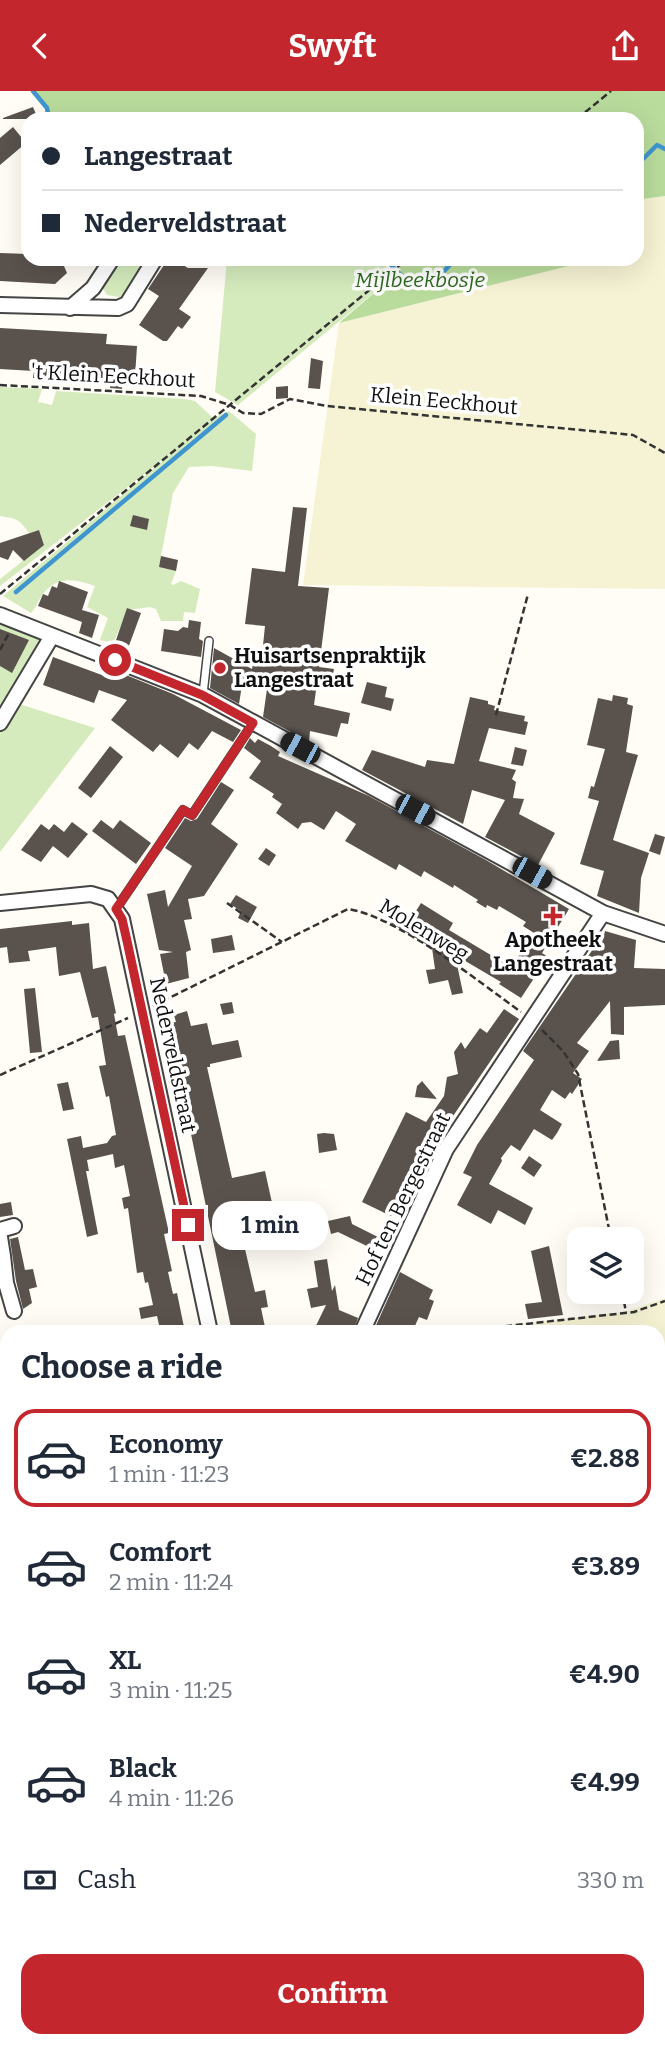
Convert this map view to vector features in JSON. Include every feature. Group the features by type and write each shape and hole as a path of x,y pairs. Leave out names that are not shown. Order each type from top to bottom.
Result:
{"street":[{"path":"70,308 93,288 107,266"},
{"path":"0,305 118,308 127,304 151,266"},
{"path":"0,615 202,695 603,913 665,935"},
{"path":"0,723 52,636"},
{"path":"0,903 91,894 108,899 116,909"},
{"name":"Nederveldstraat","path":"116,909 122,919 143,1011 209,1325"},
{"name":"Hof ten Bergestraat","path":"365,1325 446,1149 603,913"},
{"path":"0,1237 1,1257 14,1311"}],"lane":[{"path":"202,695 209,641"},
{"path":"116,909 183,810 192,815 253,723"}],"path":[{"path":"586,112 611,91"},
{"path":"0,594 398,266"},
{"name":"'t Klein Eeckhout","path":"0,385 201,396 222,403"},
{"name":"Klein Eeckhout","path":"222,403 243,413 261,414 290,399 327,406 633,435 665,453"},
{"path":"496,715 528,594"},
{"path":"0,650 15,621"},
{"path":"227,903 282,941"},
{"name":"Molenweg","path":"0,1075 143,1011 348,909 364,911 438,953 531,1020 563,1051 578,1074 609,1227"},
{"path":"517,1325 626,1313 665,1301"},
{"path":"624,1304 626,1313"}],"shaded area":[{"path":"665,196 665,589 303,585 339,323 569,266 644,266 644,199"},
{"path":"665,1298 665,1325 510,1325 624,1312"}],"green space":[{"path":"33,91 665,91 665,196 644,199 644,112 48,112"},
{"path":"114,266 144,266 125,298 107,295 102,287"},
{"path":"226,266 386,266 393,277 238,405 215,392"},
{"name":"Mijlbeekbosje","path":"397,266 569,266 339,323 401,270"},
{"path":"0,387 42,389 38,402 52,405 56,391 185,399 195,401 213,418 229,411 256,434 252,471 212,466 189,467 173,493 159,567 176,571 171,584 181,581 200,589 195,613 184,612 183,621 161,621 156,609 150,607 128,610 113,643 100,640 108,618 87,607 95,586 74,580 61,581 48,588 31,613 3,596 179,447 0,586 0,579 44,544 39,530 29,533 17,520 0,516"},
{"path":"0,616 52,636 13,702 95,728 0,852"}],"building":[{"path":"33,107 35,112 21,112 21,119 3,118"},
{"path":"13,127 21,137 21,147 0,165 0,138"},
{"path":"0,253 21,254 21,266 64,266 67,273 55,284 0,281"},
{"path":"163,266 208,268 179,309 191,317 182,329 178,326 167,341 139,325 159,296 148,289"},
{"path":"0,328 107,334 106,344 137,346 135,377 123,376 122,389 110,388 110,383 103,383 104,378 47,374 46,378 33,378 34,371 0,369"},
{"path":"311,358 323,361 320,389 308,388"},
{"path":"288,386 288,398 276,399 276,387"},
{"path":"293,507 307,508 298,586 329,588 319,667 334,669 331,685 317,683 314,705 350,713 348,724 341,723 337,737 310,731 309,742 263,717 267,689 242,685 239,704 210,688 214,648 252,669 255,654 262,655 265,626 245,624 252,568 285,572"},
{"path":"133,515 149,519 147,530 130,526"},
{"path":"39,530 44,545 24,561 13,550 8,560 0,557 0,543"},
{"path":"161,556 178,560 176,571 159,567"},
{"path":"59,581 88,592 82,610 99,615 92,638 79,633 82,622 38,606 43,594 48,596 52,586 57,588"},
{"path":"127,608 141,613 127,651 114,646"},
{"path":"189,620 201,622 201,657 161,651 164,629 178,631 183,627 188,628"},
{"path":"0,629 29,640 12,673 0,666"},
{"path":"53,657 110,678 114,677 116,671 173,694 241,730 233,742 212,731 198,750 189,743 178,758 160,744 153,752 111,720 127,700 99,690 94,703 43,685"},
{"path":"367,682 387,687 385,697 394,699 391,711 361,703"},
{"path":"613,695 628,698 627,704 633,706 626,752 638,755 613,840 649,853 641,878 639,913 597,896 604,871 580,864 599,801 588,798 605,749 587,745 598,698 612,701"},
{"path":"470,697 488,701 488,704 495,706 494,710 525,716 524,721 528,722 525,735 489,728 479,761 516,770 512,779 516,782 513,798 524,799 519,814 555,833 538,865 485,837 505,800 472,790 463,824 362,770 372,750 425,767 427,760 454,764"},
{"path":"250,738 255,743 258,739 271,746 280,752 278,756 369,796 569,909 542,953 548,957 521,998 499,984 501,982 455,955 463,993 452,995 448,980 429,984 426,970 435,969 432,948 391,923 398,910 407,916 411,909 416,911 421,903 453,923 449,930 511,967 534,933 523,926 526,922 499,906 497,910 487,905 486,908 454,885 453,888 424,871 421,877 399,864 396,870 345,841 356,824 336,811 324,830 311,822 302,823 298,829 276,813 282,804 272,797 274,794 249,778 261,761 244,748"},
{"path":"110,746 123,757 91,798 78,788"},
{"path":"515,747 527,750 523,766 511,764"},
{"path":"221,782 234,790 211,824 238,844 204,896 188,899 192,919 184,920 191,950 186,952 189,978 166,984 160,954 173,952 159,950 147,894 165,890 168,907 192,866 165,848 185,818 191,821 197,819"},
{"path":"101,820 113,829 120,820 151,843 136,864 92,831"},
{"path":"72,822 88,834 68,858 53,846 41,862 21,850 41,824 49,830 54,824 64,832"},
{"path":"655,834 665,837 660,855 649,851"},
{"path":"266,848 276,855 269,866 258,859"},
{"path":"236,895 257,907 248,923 238,918 241,911 230,904"},
{"path":"72,921 72,925 89,923 93,969 106,966 118,1036 125,1035 169,1233 164,1234 172,1271 168,1272 173,1294 177,1293 184,1325 159,1325 157,1316 141,1319 139,1308 153,1305 143,1272 137,1273 128,1208 124,1209 122,1198 130,1196 124,1165 115,1168 113,1154 87,1160 89,1171 86,1171 98,1234 87,1237 67,1139 81,1136 83,1148 107,1143 116,1135 109,1096 106,1097 99,1066 106,1065 98,1017 92,1018 80,972 59,976 56,947 28,951 30,961 9,963 7,947 0,948 0,929"},
{"path":"605,931 636,940 634,968 665,969 665,1005 624,1007 624,1035 611,1034 610,1001 577,1043 589,1051 573,1073 582,1079 565,1099 552,1090 540,1110 562,1124 557,1133 552,1140 534,1129 520,1151 511,1145 501,1158 502,1161 489,1184 533,1208 525,1225 498,1210 491,1224 457,1205 472,1177 463,1173 477,1145 534,1060 523,1051 593,949 600,951"},
{"path":"232,935 235,950 213,953 211,939"},
{"path":"35,988 42,1052 30,1053 24,989"},
{"path":"232,1002 234,1013 223,1015 220,1004"},
{"path":"504,1009 519,1019 449,1122 441,1117 391,1216 362,1202 406,1112 426,1122 444,1096 447,1077 458,1074 454,1052 461,1042 465,1049 480,1028 487,1033"},
{"path":"187,1011 191,1026 207,1023 212,1045 238,1040 242,1057 207,1067 232,1178 265,1171 274,1212 277,1211 283,1241 245,1249 255,1292 265,1290 268,1307 261,1308 265,1325 231,1325 168,1023 176,1022 174,1015"},
{"path":"619,1040 620,1059 597,1061 610,1041"},
{"path":"422,1081 437,1099 415,1097 417,1086"},
{"path":"68,1082 74,1109 63,1111 57,1084"},
{"path":"317,1134 334,1134 337,1150 319,1153"},
{"path":"529,1156 542,1165 534,1177 521,1168"},
{"path":"11,1202 13,1215 0,1217 0,1204"},
{"path":"350,1216 352,1224 380,1238 375,1250 338,1232 331,1234 328,1221"},
{"path":"18,1237 25,1270 33,1269 37,1287 29,1289 32,1303 23,1309 10,1239"},
{"path":"549,1246 563,1315 528,1319 525,1304 542,1302 531,1251"},
{"path":"327,1259 332,1291 335,1285 339,1310 358,1318 356,1325 316,1325 326,1305 311,1308 307,1289 318,1287 314,1261"},
{"path":"400,1272 433,1290 429,1299 434,1301 427,1320 419,1317 415,1325 376,1325"}],"waterway":[{"path":"33,91 48,112"},
{"path":"644,158 657,145 665,149"},
{"path":"392,266 410,284 428,286 449,266"},
{"path":"16,592 226,415"}],"place":[{"name":"Huisartsenpraktijk Langestraat","path":"220,668"},
{"name":"Apotheek Langestraat","path":"553,916"}],"route":[{"path":"115,660 202,695 253,723 192,815 183,810 116,909 122,919 143,1011 188,1225"}]}
